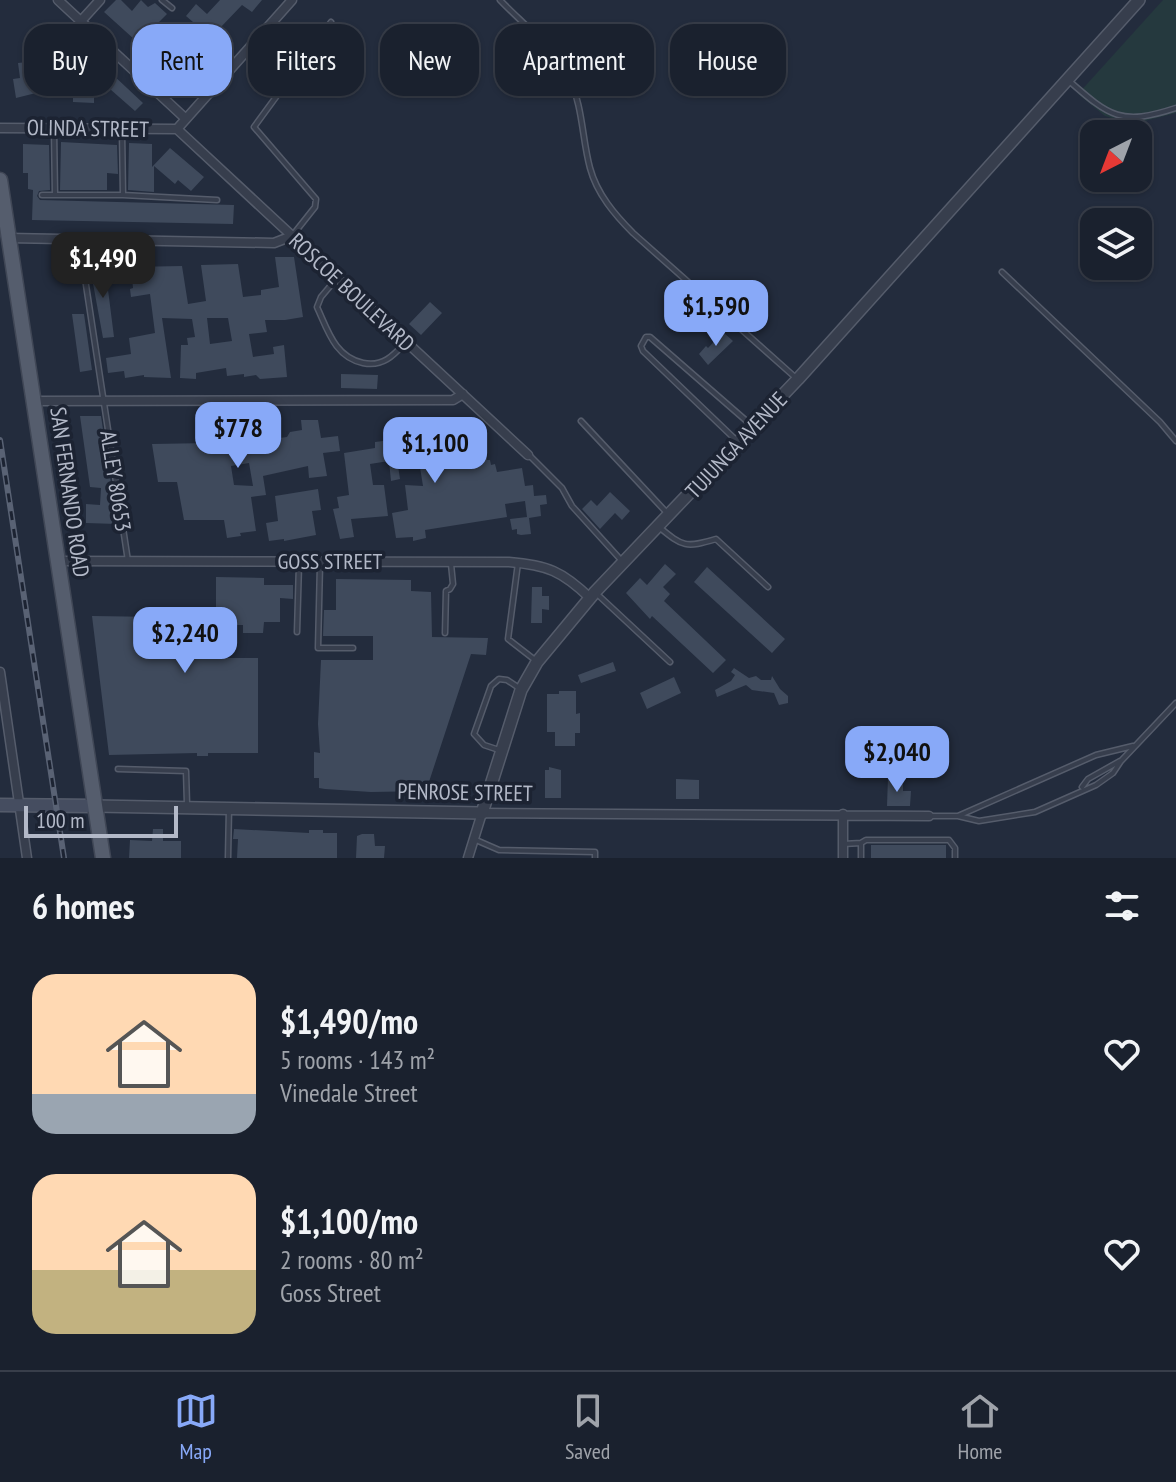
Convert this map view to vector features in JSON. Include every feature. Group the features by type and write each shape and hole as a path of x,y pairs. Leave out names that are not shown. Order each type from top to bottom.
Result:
{"main road":[{"name":"SAN FERNANDO ROAD","path":"0,180 103,858"},
{"name":"PENROSE STREET","path":"0,805 95,806"}],"street":[{"path":"58,0 186,119"},
{"path":"81,21 100,0"},
{"path":"177,129 292,0"},
{"name":"TUJUNGA AVENUE","path":"468,858 521,690 537,662 593,595 798,379 1139,0"},
{"name":"OLINDA STREET","path":"0,128 177,129"},
{"name":"ROSCOE BOULEVARD","path":"177,129 528,455"},
{"path":"9,238 274,243 292,236"},
{"path":"35,401 453,400 463,394"},
{"name":"GOSS STREET","path":"58,561 518,562 539,564 558,571 593,595"},
{"path":"0,672 27,858"},
{"name":"PENROSE STREET","path":"95,806 929,816"},
{"path":"843,814 843,858"}],"lane":[{"path":"162,0 172,8"},
{"path":"500,0 549,51 569,79 581,119 590,170 610,209 798,379"},
{"path":"292,236 315,207 316,199 254,127 331,22"},
{"path":"1068,79 1102,108 1119,117 1149,117 1176,108"},
{"path":"54,127 55,195"},
{"path":"122,128 123,195"},
{"path":"42,195 217,200"},
{"name":"ALLEY 80653","path":"79,239 128,561"},
{"path":"1002,272 1160,422 1176,441"},
{"path":"337,278 317,307 338,350 351,360 375,366 385,362 406,342"},
{"path":"739,443 643,351 641,346 646,337 672,353 753,427"},
{"path":"581,421 670,516"},
{"path":"528,455 562,488 579,514 625,563"},
{"path":"659,527 676,541 690,546 716,539 768,587"},
{"path":"297,632 299,561"},
{"path":"320,561 318,648 353,648"},
{"path":"445,633 446,591 453,584 451,561"},
{"path":"518,562 508,639 537,662"},
{"path":"593,595 670,662"},
{"path":"501,751 484,745 474,734 491,686 499,679 507,680 521,690"},
{"path":"929,816 958,816 979,821 1035,812 1081,789 1088,779 1121,761 1176,703"},
{"path":"958,816 1096,755 1135,746"},
{"path":"118,769 186,771 187,807"},
{"path":"228,858 229,807"},
{"path":"474,839 499,850 595,852 595,858"},
{"path":"843,844 866,840 949,840 955,848 955,858"},
{"path":"861,843 861,858"}],"green space":[{"path":"1163,0 1176,0 1176,113 1149,120 1119,120 1105,116 1078,94"}],"building":[{"path":"116,0 121,0 132,11 141,0 148,7 155,3 167,14 159,24 132,24 132,37 104,12"},
{"path":"220,0 262,0 252,12 242,5 224,24 195,24 186,16 196,4 207,14"},
{"path":"24,62 24,96 16,98 13,79 20,78 18,63"},
{"path":"116,78 132,96 143,103 135,111 116,94"},
{"path":"94,96 94,103 73,102 73,98 69,98"},
{"path":"61,142 117,145 118,174 107,173 107,190 60,190"},
{"path":"129,143 152,144 152,167 170,148 204,177 191,191 178,180 175,184 154,166 154,192 128,190"},
{"path":"23,144 49,145 50,190 39,191 37,196 40,200 234,205 233,224 32,220 33,190 28,189 28,173 23,173"},
{"path":"275,257 294,257 303,317 265,320 267,332 249,334 253,357 274,354 273,347 284,345 287,377 260,379 256,375 227,376 226,368 196,373 196,379 180,378 181,345 188,345 187,338 195,337 192,319 162,318 171,378 144,375 125,378 124,371 108,373 106,358 131,354 129,338 155,333 150,294 131,297 131,267 182,266 188,304 206,301 201,265 238,264 243,297 261,295 261,290 279,287","holes":["207,318 228,318 232,341 210,344"]},
{"path":"105,266 114,337 103,338 90,267"},
{"path":"430,302 442,313 421,335 409,324"},
{"path":"72,314 84,314 92,370 80,372"},
{"path":"723,332 733,341 708,365 699,354"},
{"path":"341,374 378,375 377,389 341,388"},
{"path":"80,416 101,416 117,524 86,523 86,504 100,505 101,488 90,487"},
{"path":"301,420 318,420 321,438 338,436 340,451 323,453 327,476 309,478 308,466 263,476 266,495 251,497 256,531 227,538 224,520 184,520 177,482 158,482 152,444 210,443 208,429 218,427 219,431 271,430 272,439 302,430","holes":["249,463 253,486 234,485 231,466"]},
{"path":"468,423 472,451 485,449 487,460 491,465 495,464 497,472 522,468 525,486 533,485 534,496 546,495 547,504 540,505 541,516 529,518 531,534 517,534 517,529 512,530 510,519 527,517 525,501 505,504 507,517 425,530 426,538 413,541 413,537 396,538 392,513 408,510 405,485 423,486 418,455 397,459 400,479 391,481 389,461 370,464 373,485 384,485 388,516 351,519 354,537 340,539 333,509 339,508 337,497 349,495 344,453 375,448 375,442 399,439 398,434 415,431 414,424 432,424 433,433 456,431 455,424"},
{"path":"318,489 321,510 312,511 316,535 269,541 266,523 278,521 275,496"},
{"path":"610,492 630,511 622,520 615,513 600,529 582,509 591,500 597,506"},
{"path":"665,564 676,574 663,587 670,594 664,601 726,660 713,673 652,616 650,619 626,593 640,578 647,585"},
{"path":"707,567 785,639 772,653 694,582"},
{"path":"216,577 264,578 264,585 293,585 293,599 280,598 280,622 264,622 263,633 243,633 243,625 225,625 223,658 258,658 258,753 109,755 92,616 160,617 160,613 216,611"},
{"path":"336,579 411,580 411,591 431,592 432,637 488,638 486,655 471,654 426,791 325,789 319,788 319,778 314,778 314,752 320,753 321,660 373,660 373,636 323,636 324,610 336,610"},
{"path":"532,587 542,587 542,596 549,596 549,610 542,609 542,623 531,623"},
{"path":"613,662 616,671 581,683 578,675"},
{"path":"734,668 749,678 756,676 761,680 771,680 772,676 788,696 788,703 779,705 774,693 752,690 746,685 717,697 715,690 731,681 735,675 731,672"},
{"path":"674,677 681,693 647,709 640,693"},
{"path":"559,691 576,691 580,733 575,733 575,746 555,746 555,732 547,732 547,694 559,694"},
{"path":"549,767 561,770 561,798 545,798 545,770"},
{"path":"888,777 896,778 896,784 903,784 903,791 911,791 910,806 887,806"},
{"path":"676,779 699,780 699,799 676,799"},
{"path":"153,829 163,829 163,841 181,841 181,858 129,858 130,840 152,841"},
{"path":"234,829 309,833 309,830 323,830 323,833 337,833 337,858 237,858 238,839 233,839"},
{"path":"374,834 375,846 385,846 384,858 356,858 357,836"},
{"path":"871,845 946,845 946,858 871,858"}],"railway":[{"path":"0,440 64,858"}]}
